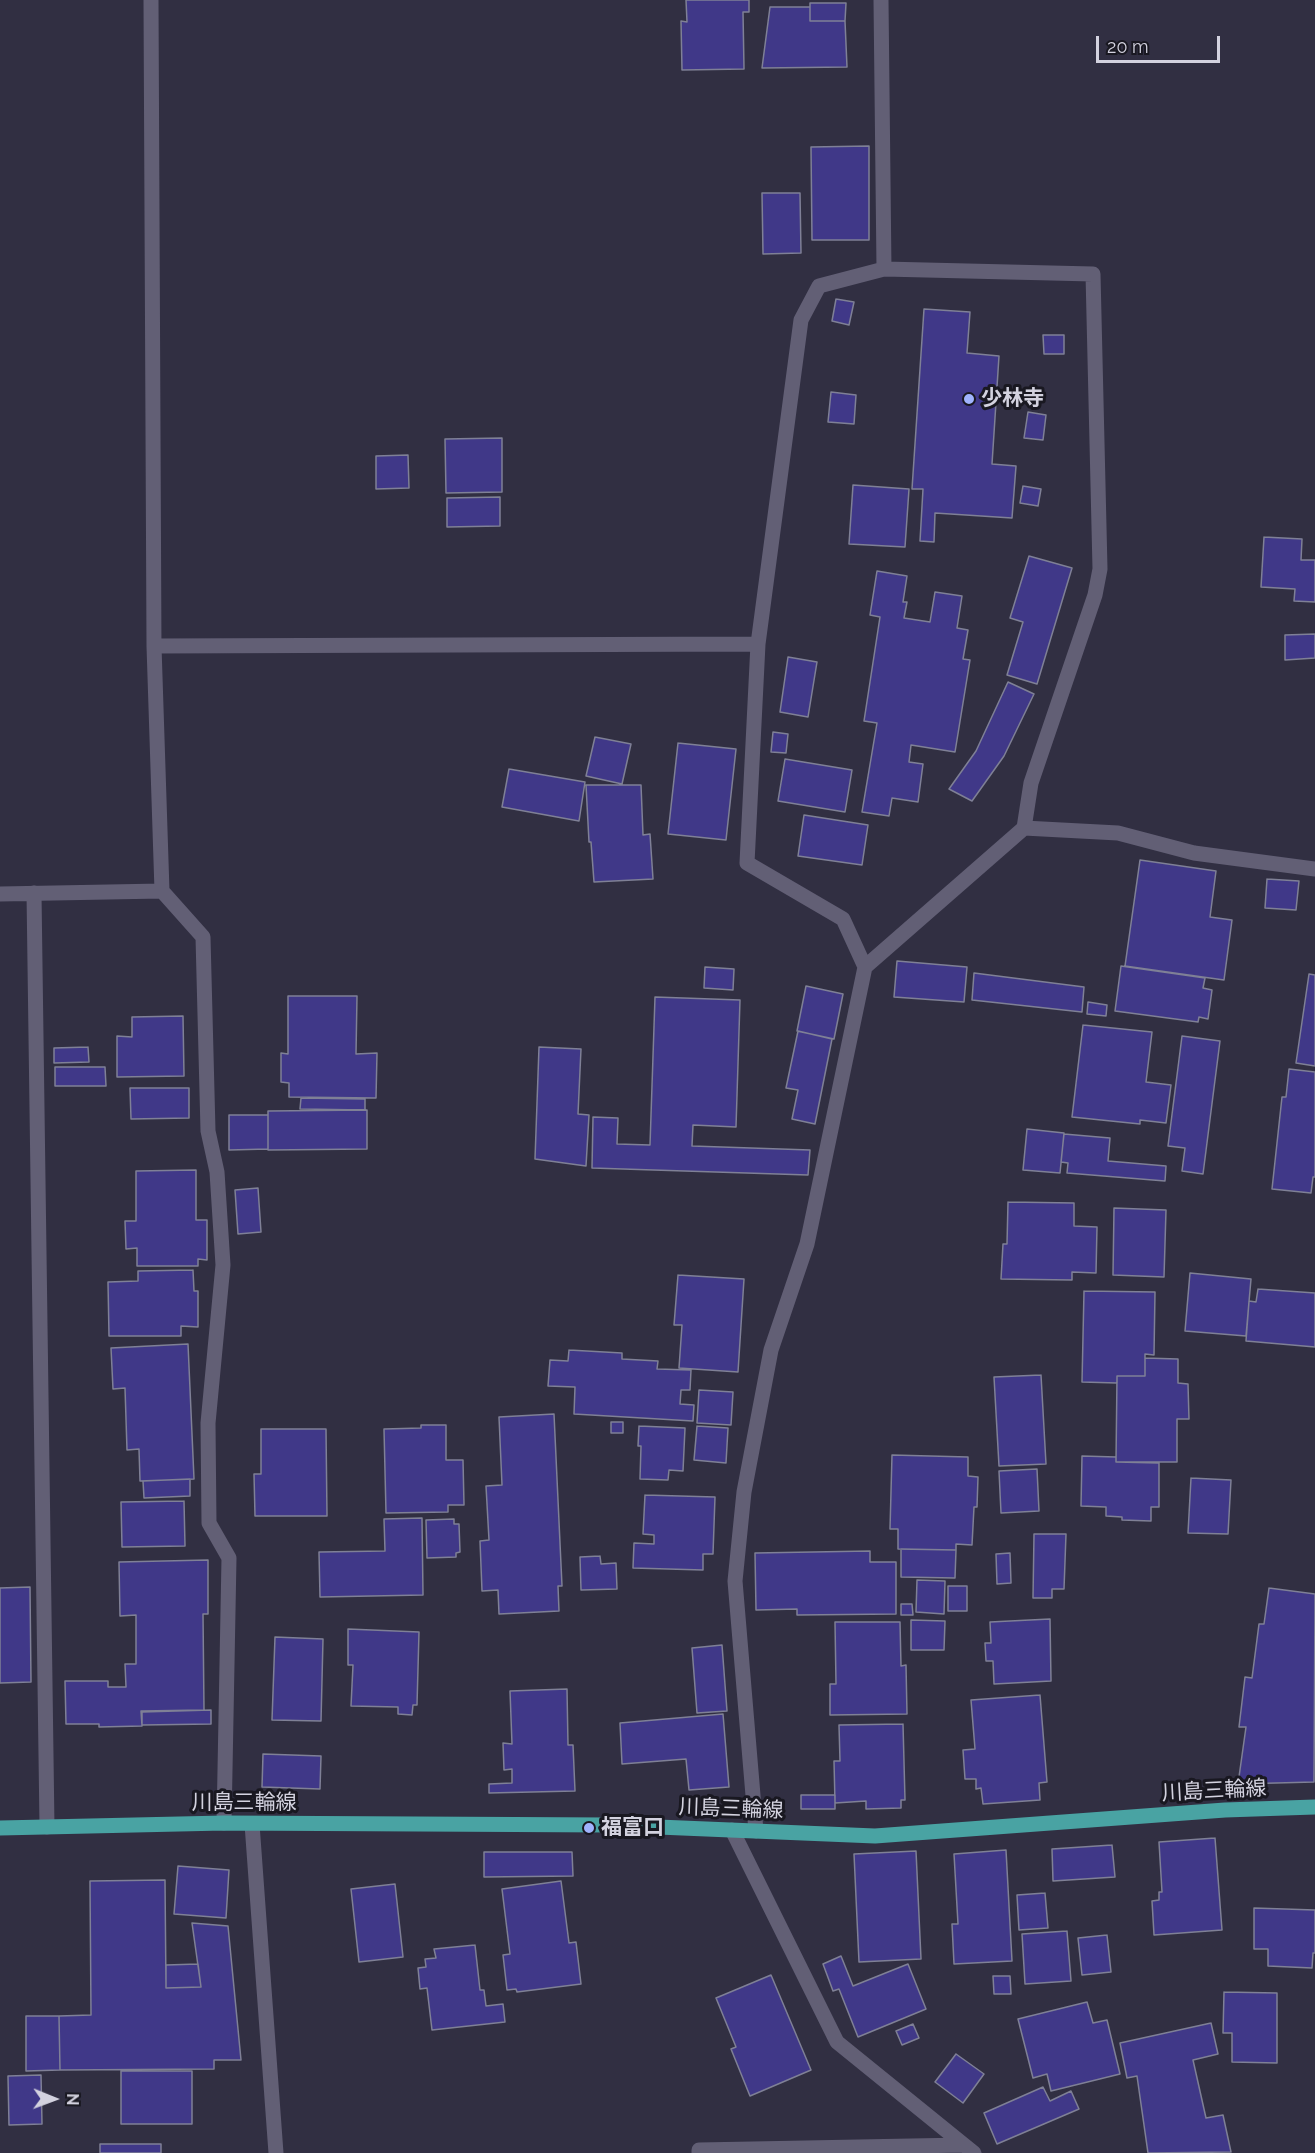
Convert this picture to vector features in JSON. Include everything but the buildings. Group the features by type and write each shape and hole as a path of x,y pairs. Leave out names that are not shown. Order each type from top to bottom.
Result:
{"main road":[{"name":"川島三輪線","path":"0,1828 224,1823 598,1825 875,1836 1213,1811 1315,1807"}],"street":[{"path":"151,0 154,646 162,891 203,937 208,1131 217,1172 223,1265 208,1423 209,1523 229,1558 224,1823"},
{"path":"880,0 884,269"},
{"path":"756,1831 735,1581 744,1492 771,1350 807,1244 865,967 843,920 747,863 758,644 801,320 819,286 884,269 1093,274 1100,569 1095,595 1031,783 1024,828 865,967"},
{"path":"154,646 758,644"},
{"path":"1024,828 1118,833 1194,853 1315,869"},
{"path":"0,894 162,891"},
{"path":"34,893 47,1827"},
{"path":"252,1824 276,2153"},
{"path":"732,1830 837,2042 969,2149"},
{"path":"699,2153 699,2150 969,2149"}],"place":[{"name":"少林寺","path":"969,399"},
{"name":"福富口","path":"589,1828"}]}
